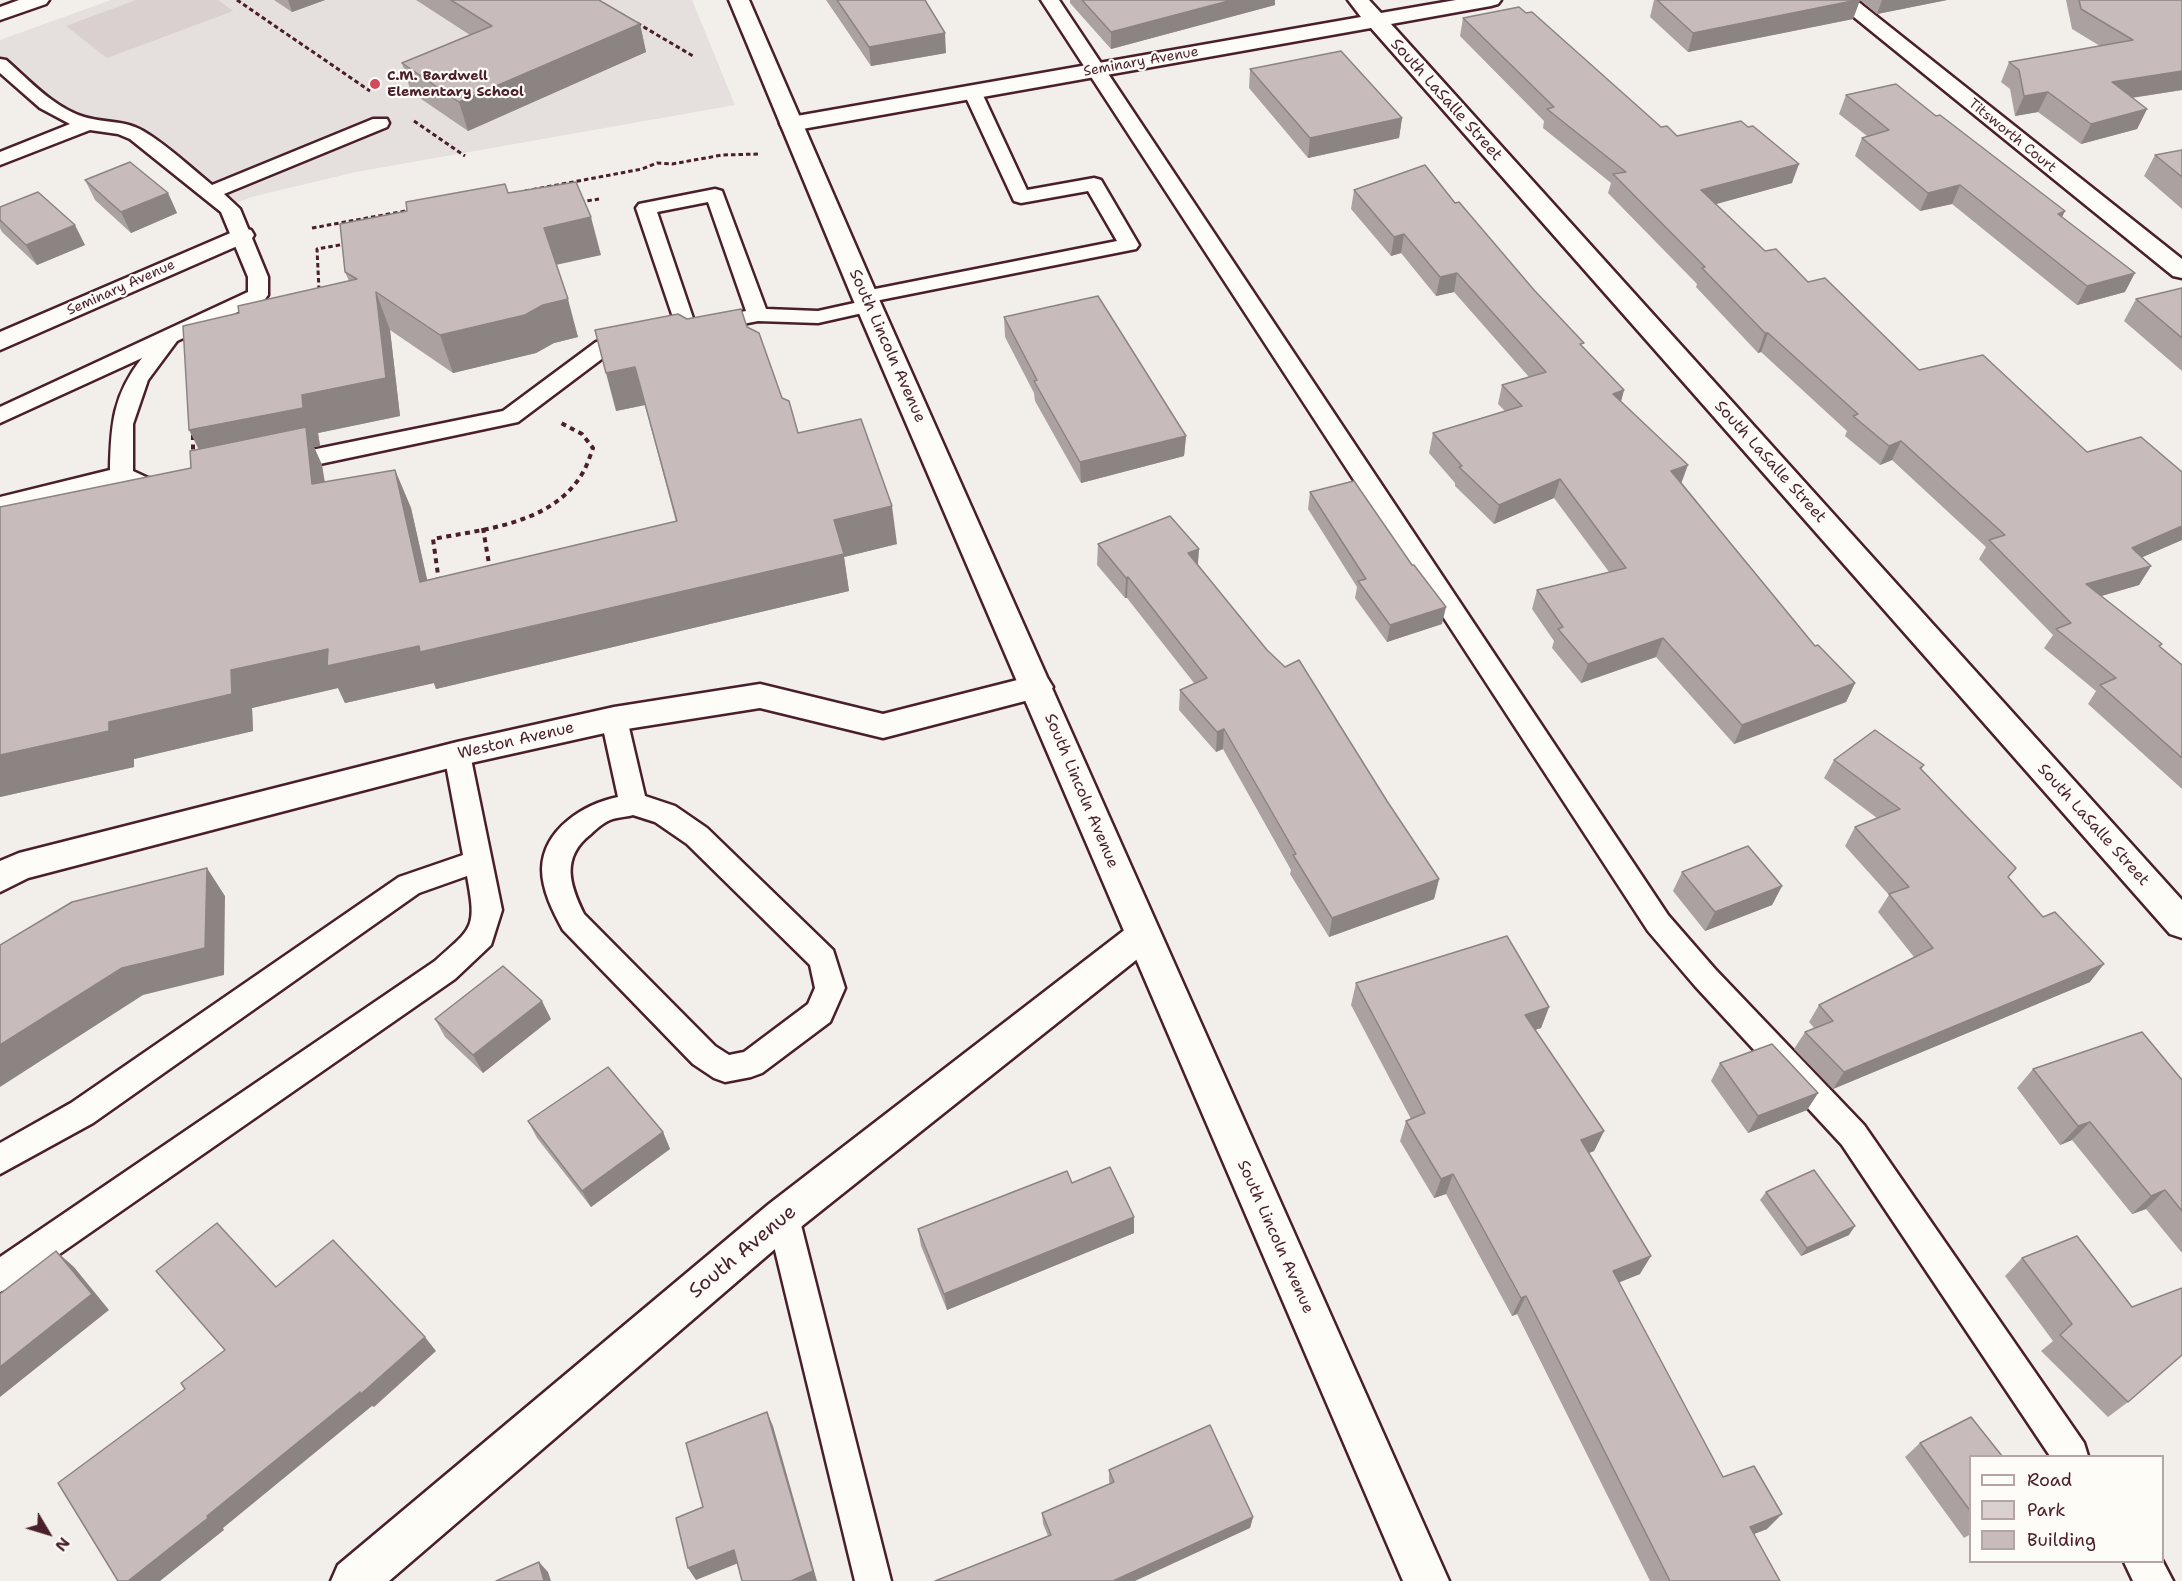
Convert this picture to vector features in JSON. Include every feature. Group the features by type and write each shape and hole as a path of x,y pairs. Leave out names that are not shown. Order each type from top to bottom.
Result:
{"street":[{"path":"0,14 39,0"},
{"name":"South Lincoln Avenue","path":"739,0 867,302 1426,1581"},
{"name":"Seminary Avenue","path":"791,124 1096,70 1366,10 1491,0"},
{"name":"Titsworth Court","path":"1843,0 2182,271"},
{"name":"South LaSalle Street","path":"1366,10 2182,924"},
{"name":"Seminary Avenue","path":"0,342 242,235"},
{"name":"Weston Avenue","path":"0,878 19,867 457,754 614,719 760,696 883,726 1037,687"},
{"name":"South Avenue","path":"362,1578 783,1217 1143,935"}],"lane":[{"path":"1050,0 1658,923 1687,959 1811,1087 1853,1135 2070,1455"},
{"path":"0,64 49,106 88,124 129,130 230,209 258,277 258,295 0,416"},
{"path":"258,469 510,417 604,347 758,315 818,316 867,302 1129,245 1094,184 1021,197 972,91"},
{"path":"210,193 380,123"},
{"path":"0,159 88,124"},
{"path":"686,330 646,208 715,195 758,315"},
{"path":"121,475 122,424 137,379 171,336"},
{"path":"0,505 121,475 159,488 192,472"},
{"path":"614,719 633,804"},
{"path":"0,1276 445,970 481,937 488,910 457,754"},
{"path":"633,804 649,807 665,814 697,836 823,959 830,988 819,1013 751,1064 725,1069 704,1055 573,922 562,898 556,870 562,843 578,827 602,812 633,804"},
{"path":"0,1161 82,1113 409,885 479,861"},
{"path":"783,1217 873,1581"},
{"path":"2143,1563 2156,1581"}],"path":[{"path":"237,0 376,95"},
{"path":"636,22 693,56"},
{"path":"405,116 465,156"},
{"path":"522,191 642,169 657,164 672,164 722,155 760,154"},
{"path":"578,202 600,199"},
{"path":"312,228 418,209"},
{"path":"319,293 317,249 351,243"},
{"path":"441,590 433,539 528,519 559,502 578,484 589,466 593,448 582,434 561,423"},
{"path":"192,472 193,428"},
{"path":"483,528 491,575"}],"shaded area":[{"name":"C.M. Bardwell Elementary School","path":"111,0 692,0 735,105 356,172 251,197 227,207 131,132 73,120 0,63 0,40"}],"green space":[{"path":"136,0 218,0 233,11 107,58 66,26"}],"building":[{"path":"451,0 599,0 640,24 459,102 402,63 492,26"},
{"path":"837,0 925,0 945,33 869,47"},
{"path":"1082,0 1232,0 1111,32"},
{"path":"1657,0 1857,0 1693,33"},
{"path":"2079,0 2182,0 2182,71 2112,82 2147,109 2091,124 2048,92 2024,96 2019,70 2009,62 2133,40 2081,9"},
{"path":"1519,7 1526,13 1532,12 1661,127 1667,126 1677,136 1741,121 1748,127 1753,126 1799,164 1701,190 1765,251 1776,249 1808,282 1825,278 1919,370 1983,355 2087,452 2141,437 2182,472 2182,526 2132,548 2151,566 2086,584 2162,644 2159,646 2182,665 2182,758 2100,685 2116,678 2056,629 2071,623 1989,540 2005,535 1901,441 1889,446 1853,416 1858,414 1768,333 1765,333 1702,268 1705,267 1613,174 1626,172 1547,109 1554,107 1463,18"},
{"path":"1341,51 1402,118 1310,138 1250,69"},
{"path":"1896,84 2065,211 2058,214 2135,273 2087,286 1960,185 1928,193 1862,138 1889,130 1846,95"},
{"path":"2182,150 2182,177 2155,155"},
{"path":"130,162 168,193 121,212 85,180"},
{"path":"1425,165 1455,203 1459,202 1534,290 1584,343 1580,344 1624,390 1613,394 1688,465 1671,471 1815,646 1818,645 1855,683 1742,725 1663,638 1588,664 1558,629 1563,627 1537,590 1626,568 1560,479 1499,505 1459,467 1462,466 1433,433 1522,406 1502,385 1546,372 1457,273 1440,277 1404,234 1394,237 1354,190"},
{"path":"576,182 591,217 544,228 568,299 543,305 525,315 440,335 376,292 386,378 302,395 303,408 189,430 183,326 239,313 238,306 357,279 345,272 340,224 407,211 406,202 505,184 508,193"},
{"path":"38,192 75,225 26,245 0,220 0,207"},
{"path":"2182,288 2182,338 2136,299"},
{"path":"1098,296 1186,436 1080,462 1034,381 1037,380 1004,317"},
{"path":"741,309 747,327 759,333 782,398 789,401 798,433 861,419 892,506 834,520 844,554 420,652 419,646 327,666 328,649 231,670 232,694 109,722 109,731 0,755 0,507 191,468 190,451 306,427 312,484 395,470 420,582 677,521 635,367 606,373 595,330 678,314 687,319"},
{"path":"1354,481 1412,565 1446,607 1390,625 1358,581 1366,579 1310,492"},
{"path":"1170,516 1199,549 1188,553 1267,650 1285,667 1299,660 1387,801 1439,879 1332,918 1293,855 1296,854 1224,729 1217,732 1180,690 1207,678 1128,577 1126,578 1098,544"},
{"path":"1875,730 1924,765 1920,768 2016,868 2008,877 2043,917 2055,912 2104,964 1844,1072 1805,1032 1833,1021 1819,1005 1933,948 1889,894 1909,887 1855,827 1900,809 1834,760"},
{"path":"1748,846 1782,886 1715,912 1682,872"},
{"path":"207,868 205,948 122,968 0,1045 0,945 72,902"},
{"path":"1507,936 1549,1007 1525,1015 1604,1131 1581,1140 1651,1256 1613,1271 1723,1477 1754,1466 1782,1514 1750,1527 1780,1581 1670,1581 1526,1296 1521,1298 1453,1174 1441,1179 1406,1121 1425,1113 1356,983"},
{"path":"503,966 542,1001 473,1055 435,1019"},
{"path":"2142,1032 2182,1080 2182,1211 2165,1190 2151,1196 2090,1122 2078,1126 2033,1069"},
{"path":"1772,1044 1818,1093 1758,1116 1720,1063"},
{"path":"608,1067 663,1132 582,1191 528,1121"},
{"path":"1110,1167 1134,1217 944,1294 918,1229 1067,1171 1072,1183"},
{"path":"1814,1170 1855,1226 1807,1248 1766,1192"},
{"path":"217,1223 276,1287 333,1240 425,1337 361,1394 360,1392 207,1516 208,1518 128,1581 118,1581 58,1483 185,1389 181,1383 225,1350 156,1271"},
{"path":"2077,1236 2132,1307 2182,1288 2182,1355 2128,1402 2060,1335 2072,1324 2022,1258"},
{"path":"56,1251 92,1294 0,1367 0,1294"},
{"path":"767,1412 813,1571 791,1581 742,1581 734,1550 688,1568 676,1518 703,1507 686,1443"},
{"path":"1971,1417 2001,1455 1969,1455 1969,1509 1920,1443"},
{"path":"1210,1425 1253,1517 1113,1581 935,1581 1051,1535 1042,1513 1114,1482 1109,1470"},
{"path":"539,1562 544,1581 496,1581"}],"place":[{"name":"C.M. Bardwell Elementary School","path":"375,84"}]}
